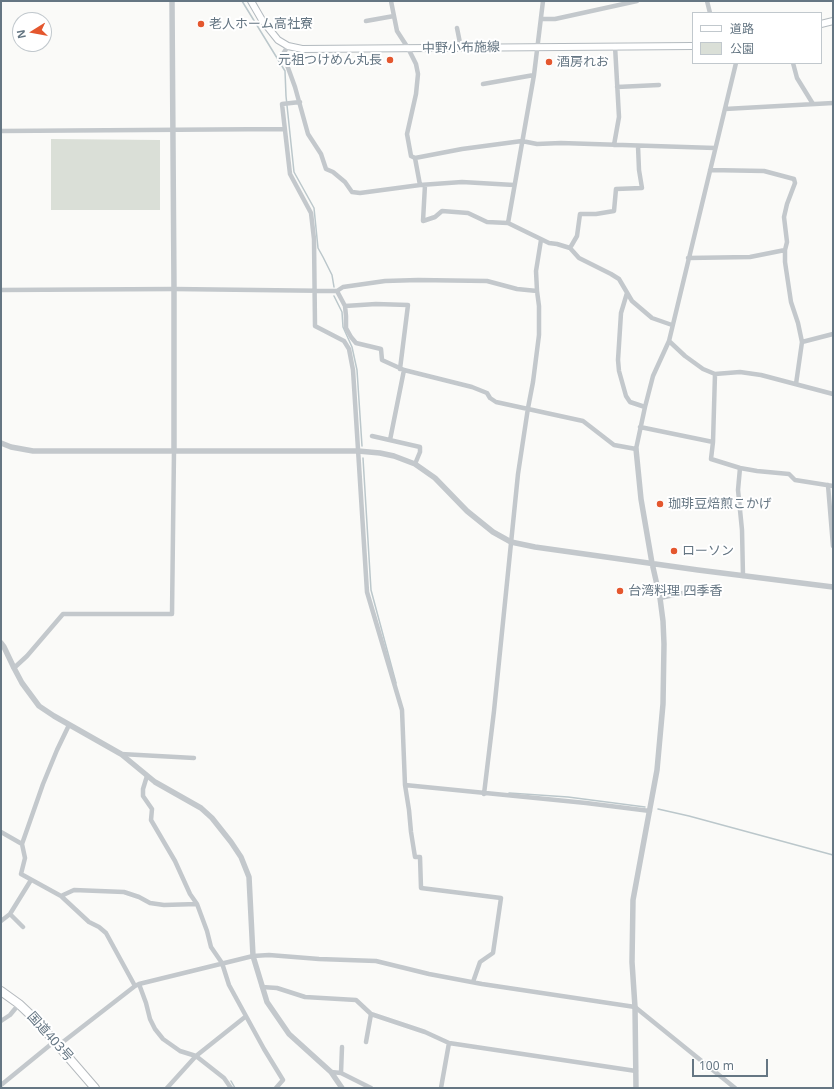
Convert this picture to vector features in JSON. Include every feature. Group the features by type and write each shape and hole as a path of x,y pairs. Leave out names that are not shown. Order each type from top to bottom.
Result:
{"highway":[{"name":"国道403号","path":"1,991 19,1004 57,1043 95,1088"}],"main road":[{"name":"中野小布施線","path":"251,1 271,34 288,46 302,49 692,46"},
{"path":"822,24 833,21"}],"street":[{"path":"14,668 27,656 63,614 172,614 174,289 172,1"},
{"path":"391,1 397,31 416,64 418,74 416,94 407,134 411,156 415,158 422,185 423,221 434,217 442,211 468,212 487,222 508,223 541,240 570,248 578,258 619,279 632,301 652,318 672,325"},
{"path":"508,223 534,74 543,1"},
{"path":"541,19 555,19 637,1"},
{"path":"707,1 710,12"},
{"path":"366,21 394,16"},
{"path":"457,28 461,48"},
{"path":"288,46 283,54 300,102 308,134 321,154 326,169 333,172 345,182 352,192 360,193 422,185 462,182 514,185"},
{"path":"614,145 619,117 615,46"},
{"path":"636,1088 632,962 633,900 657,770 663,704 664,644 660,598 652,563 641,499 636,449 653,376 669,341 736,64"},
{"path":"793,64 797,78 813,104"},
{"path":"483,84 534,74"},
{"path":"617,87 659,85"},
{"path":"300,102 282,104 290,174 311,213 314,239 315,326 344,341 349,349 353,370 367,592 402,710 405,785 410,810 414,857 420,857 421,888 500,898 493,953 480,962 473,982"},
{"path":"725,109 833,103"},
{"path":"1,131 173,129 284,130"},
{"path":"415,158 462,149 522,141 537,144 561,143 715,148"},
{"path":"570,248 577,236 580,214 614,212 616,189 642,188 639,170 638,146"},
{"path":"710,170 764,171 794,180 796,183 787,204 784,217 787,242 785,262 791,302 802,342 796,384"},
{"path":"484,794 518,474 528,408 534,382 539,335 539,306 536,271 541,240"},
{"path":"688,258 750,256 785,250"},
{"path":"1,290 174,289 337,291 344,287 385,281 418,280 487,281 518,289 537,291"},
{"path":"337,291 345,306 346,328 356,344 381,349 382,360 402,369 472,387 487,393 490,398 496,402 583,421 614,445 636,449"},
{"path":"626,293 621,313 618,360 619,371 626,396 630,402 645,407"},
{"path":"345,306 376,304 408,306 402,369 390,440"},
{"path":"802,342 833,334"},
{"path":"669,341 703,369 715,374 740,372 762,375 833,394"},
{"path":"715,374 711,459 740,468 789,474 795,480 831,486 833,546"},
{"path":"640,427 713,442"},
{"path":"372,436 420,447 420,452 415,464"},
{"path":"1,443 34,451 358,451 394,456 415,464 435,478 467,512 493,532 511,542 535,547 833,587"},
{"path":"740,468 738,490 742,530 743,576"},
{"path":"660,598 702,589"},
{"path":"1,643 22,683 39,706 120,754 147,776 181,798 201,808 212,818 231,842 247,869 250,886 253,956 267,1002 289,1034 303,1049 319,1060 331,1072 342,1088"},
{"path":"69,725 46,777 22,844 25,858 21,874 61,896 89,922 99,927 106,933 137,985 146,1003 150,1019 163,1040 180,1051 196,1056 224,1078 231,1088"},
{"path":"120,754 194,758"},
{"path":"147,776 143,789 143,796 152,810 151,820 175,861 190,894 197,904 208,931 211,947 222,963 229,985 283,1080 276,1088"},
{"path":"405,785 586,803 650,811"},
{"path":"1,832 22,844"},
{"path":"1,921 10,914 31,880"},
{"path":"61,896 74,890 124,892 139,897 150,903 197,904"},
{"path":"10,914 23,927"},
{"path":"1,1085 137,985 222,963 253,956 269,955 376,961 429,974 473,982 634,1007 735,1088"},
{"path":"262,987 277,988 305,997 356,1000 371,1014 425,1032 449,1043 636,1071"},
{"path":"1,1022 10,1015 19,1004"},
{"path":"366,1042 371,1014"},
{"path":"167,1088 196,1056 246,1017"},
{"path":"441,1088 449,1043"},
{"path":"341,1073 342,1047"},
{"path":"331,1072 341,1073 371,1088"}],"green space":[{"path":"51,139 160,140 160,210 51,210"}],"waterway":[{"path":"242,1 285,71 286,96 294,172 314,208 318,248 332,275 334,287"},
{"path":"334,296 342,312 343,327 352,347 357,370 362,446"},
{"path":"363,458 371,590 396,683"},
{"path":"509,793 568,797 645,807"},
{"path":"658,809 833,855"},
{"path":"231,1081 235,1088"}],"place":[{"name":"老人ホーム高社寮","path":"201,24"},
{"name":"元祖つけめん丸長","path":"390,60"},
{"name":"酒房れお","path":"549,62"},
{"name":"珈琲豆焙煎こかげ","path":"660,504"},
{"name":"ローソン","path":"674,551"},
{"name":"台湾料理 四季香","path":"620,591"}]}
